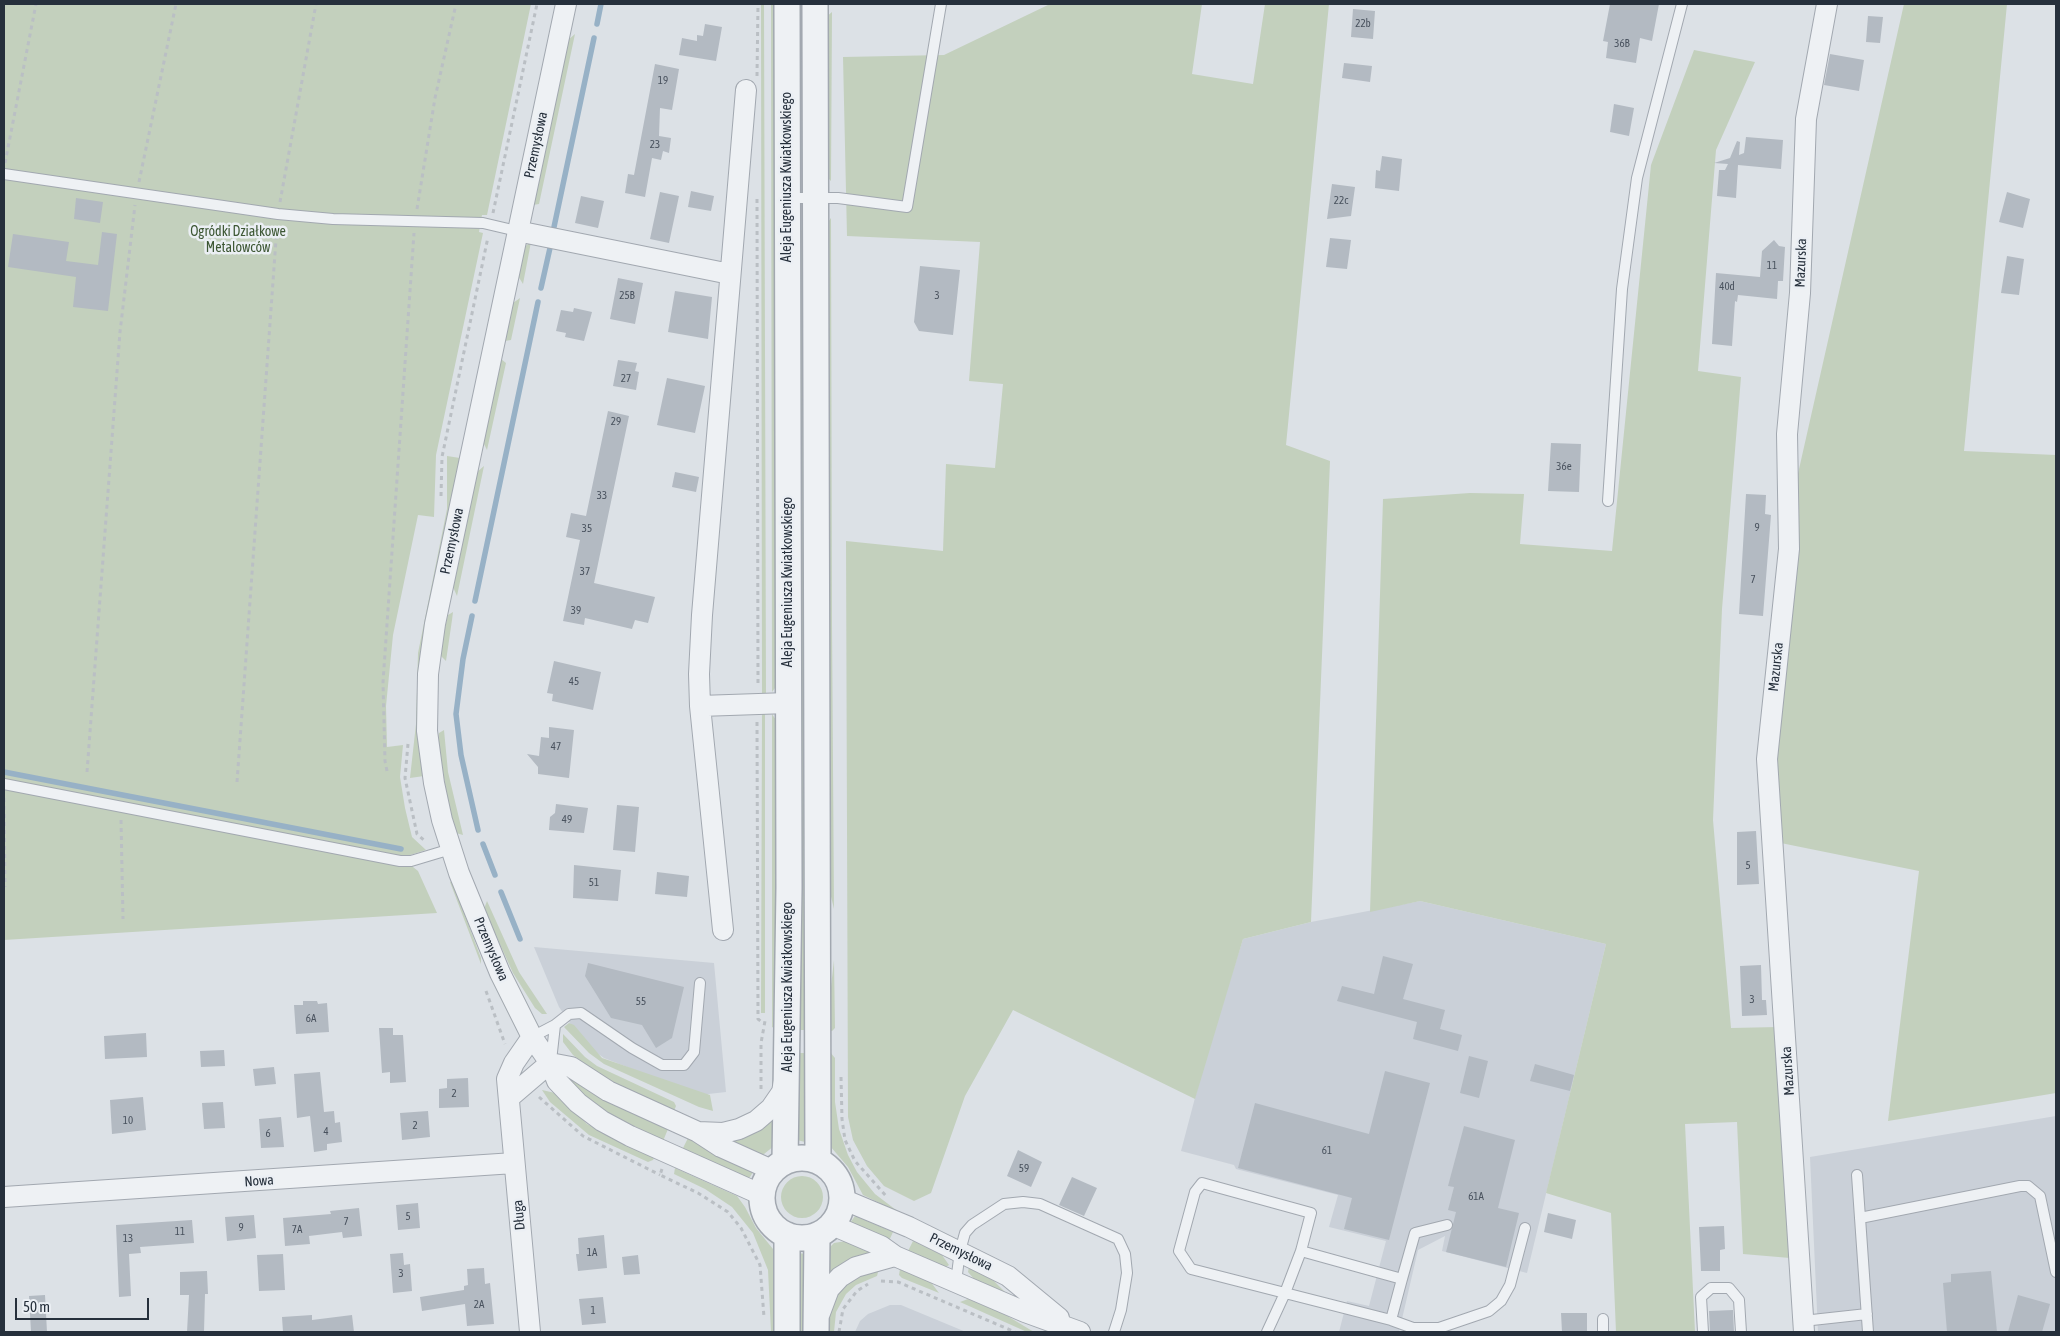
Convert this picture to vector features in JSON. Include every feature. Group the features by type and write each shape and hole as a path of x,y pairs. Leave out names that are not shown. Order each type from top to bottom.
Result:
{"street":[{"name":"Przemysłowa","path":"566,4 435,624 428,674 427,732 430,757 442,820 451,849 500,974 532,1037 550,1062 557,1081 578,1102 602,1120 630,1136 762,1195"},
{"name":"Aleja Eugeniusza Kwiatkowskiego","path":"779,1165 787,1069 787,4"},
{"name":"Aleja Eugeniusza Kwiatkowskiego","path":"815,4 818,1160"},
{"name":"Mazurska","path":"1804,1326 1767,759 1789,549 1787,434 1800,293 1806,119 1827,4"},
{"path":"723,930 700,706 699,674 702,615 730,274 752,85"},
{"path":"517,230 730,274"},
{"path":"700,706 788,702"},
{"name":"Długa","path":"530,1332 507,1079 514,1063 532,1037"},
{"path":"509,1098 550,1062 571,1067 608,1091 698,1132 722,1147 779,1165"},
{"path":"698,1132 723,1133 739,1129 756,1121 771,1108 782,1092 787,1069"},
{"path":"802,1158 818,1160 836,1176 842,1199 837,1217 824,1230 796,1238 786,1235 768,1219 762,1195 765,1182 779,1165 802,1158"},
{"name":"Nowa","path":"4,1197 514,1163"},
{"name":"Przemysłowa","path":"842,1199 960,1251 1008,1276 1074,1329"},
{"name":"Przemysłowa","path":"824,1230 881,1246 895,1256 1025,1312 1074,1329"},
{"path":"824,1230 824,1332"},
{"path":"786,1235 787,1332"},
{"path":"824,1332 822,1306 829,1289 840,1277 856,1268 895,1256"}],"lane":[{"path":"787,198 838,198 906,207 941,4"},
{"path":"1608,501 1622,289 1637,178 1682,4"},
{"path":"4,174 136,195 278,214 333,219 483,223 517,230"},
{"path":"4,784 400,861 411,861 451,849"},
{"path":"532,1037 555,1025 569,1014 581,1013 632,1048 662,1065 684,1065 694,1052 700,983"},
{"path":"550,1062 555,1025"},
{"path":"1857,1175 1868,1332"},
{"path":"1267,1332 1285,1293 1301,1251 1311,1213 1202,1182 1195,1192 1179,1251 1190,1269 1285,1293 1391,1320 1413,1328 1439,1328 1489,1310 1501,1301 1510,1285 1524,1228"},
{"path":"1860,1218 2028,1186 2040,1196 2056,1272"},
{"path":"956,1282 960,1251 965,1233 972,1225 1004,1204 1023,1202 1040,1204 1118,1239 1125,1254 1127,1272 1121,1310 1114,1332"},
{"path":"1391,1320 1415,1233 1447,1225"},
{"path":"1301,1251 1402,1279"},
{"path":"1702,1332 1701,1297 1711,1288 1729,1288 1739,1300 1741,1332"},
{"path":"1804,1326 1867,1314"},
{"path":"1603,1319 1603,1332"}],"path":[{"path":"4,168 36,4"},
{"path":"87,772 120,332 136,195 176,4"},
{"path":"237,782 278,214 316,4"},
{"path":"387,771 385,761 383,674 414,221 435,98 456,4"},
{"path":"492,216 537,4"},
{"path":"752,85 758,4"},
{"path":"757,189 758,687"},
{"path":"758,720 758,1019 763,1023 761,1095"},
{"path":"4,794 5,887"},
{"path":"120,807 123,919"},
{"path":"841,1070 842,1119 846,1140 855,1160 888,1198"},
{"path":"665,1163 660,1175 698,1193 728,1212 741,1228 760,1265 764,1307"},
{"path":"888,1280 895,1256"},
{"path":"824,1332 857,1291 867,1284 888,1280 939,1299 1015,1332"}],"shaded area":[{"path":"1420,901 1606,944 1527,1273 1442,1251 1445,1236 1418,1250 1399,1332 1339,1332 1347,1301 1369,1306 1386,1241 1329,1227 1338,1195 1236,1169 1234,1165 1181,1151 1206,1056 1243,939 1311,922"},
{"path":"534,947 714,963 726,1092 699,1095 604,1058 584,1044 559,1007"},
{"path":"2056,1116 2056,1332 1818,1332 1810,1157"},
{"path":"890,1305 901,1305 966,1332 855,1332 860,1321 868,1314"}],"green space":[{"name":"Ogródki Działkowe Metalowców","path":"4,4 531,4 487,215 482,215 479,232 483,233 436,455 434,517 418,515 393,635 386,706 387,747 403,745 400,777 405,808 412,837 426,850 410,855 413,867 418,871 437,913 4,940"},
{"path":"761,4 764,4 766,696 762,697"},
{"path":"771,4 777,4 778,684 772,692"},
{"path":"1050,4 1202,4 1192,74 1253,84 1265,4 1329,4 1286,445 1330,461 1311,922 1243,939 1195,1099 1013,1010 965,1096 931,1193 914,1201 884,1186 867,1166 853,1140 848,1117 846,541 943,551 946,464 995,468 1003,384 969,381 980,242 847,236 843,57 944,55"},
{"path":"1904,4 2007,4 1964,451 2056,455 2056,1093 1888,1121 1919,871 1766,840 1783,540"},
{"path":"832,12 831,181 826,176 825,18"},
{"path":"575,34 539,204 533,205 568,40"},
{"path":"1694,50 1755,62 1716,150 1698,371 1741,377 1722,609 1713,820 1731,1028 1778,1027 1790,1258 1743,1254 1737,1122 1685,1124 1695,1332 1616,1332 1611,1213 1546,1193 1606,944 1420,901 1370,912 1383,499 1470,493 1524,494 1520,544 1612,551 1651,165"},
{"path":"831,218 834,909 827,880 825,226"},
{"path":"804,230 807,1030 796,1030 800,231"},
{"path":"531,242 523,284 518,276 524,247"},
{"path":"520,298 511,340 505,341 513,303"},
{"path":"501,359 506,363 487,450 483,442"},
{"path":"447,456 460,458 424,776 410,778 416,724 418,653 447,509"},
{"path":"484,466 457,596 453,587 477,472"},
{"path":"453,612 446,661 440,655 448,615"},
{"path":"762,710 765,710 765,1013 761,1013"},
{"path":"772,714 778,723 777,1030 772,1027"},
{"path":"444,730 448,772 463,835 456,833 447,798 438,738 439,733"},
{"path":"452,881 481,958 481,964 450,882"},
{"path":"487,901 519,972 547,1014 542,1014 535,1008 513,973 484,909"},
{"path":"834,960 835,1028 832,1031 826,1031"},
{"path":"569,1023 574,1025 602,1058 710,1095 713,1111 699,1107 604,1064 589,1053 564,1027"},
{"path":"563,1034 585,1057 597,1066 674,1102 676,1106 674,1111 604,1078 573,1055 563,1042"},
{"path":"830,1052 835,1058 835,1102 839,1129 848,1155 857,1172 875,1194 900,1213 863,1195 848,1167 830,1146"},
{"path":"797,1053 807,1053 805,1142 797,1140"},
{"path":"563,1073 668,1129 663,1141 592,1103"},
{"path":"542,1090 555,1093 561,1097 587,1124 654,1158 653,1160 648,1162 589,1135 550,1102"},
{"path":"774,1114 774,1146 764,1154 758,1155 727,1139"},
{"path":"688,1138 751,1167 753,1172 750,1177 746,1178 682,1150"},
{"path":"675,1168 737,1196 756,1228 773,1249 776,1256 777,1332 771,1332 768,1270 753,1233 732,1207 705,1189 674,1174"},
{"path":"802,1176 817,1182 823,1197 817,1212 802,1218 787,1212 781,1197 787,1182"},
{"path":"855,1216 893,1232 888,1243 850,1223"},
{"path":"846,1241 877,1251 830,1279 826,1258 828,1249 834,1243"},
{"path":"913,1241 942,1255 949,1265 946,1267 908,1251"},
{"path":"799,1253 805,1254 806,1332 796,1332"},
{"path":"969,1267 994,1281 1005,1292 974,1279 968,1272"},
{"path":"879,1268 877,1276 856,1285 846,1294 836,1312 834,1332 826,1332 832,1301 849,1279"},
{"path":"900,1269 930,1281 939,1293 902,1278 899,1275"},
{"path":"968,1299 1004,1314 1034,1332 1027,1332 960,1302"}],"building":[{"path":"1610,4 1659,4 1652,41 1640,38 1636,63 1606,58 1608,42 1603,41"},
{"path":"1353,9 1375,11 1373,39 1351,37"},
{"path":"1868,16 1883,17 1880,43 1866,42"},
{"path":"705,24 722,27 716,61 679,55 682,38 697,41 697,35 703,36"},
{"path":"1830,54 1864,60 1859,91 1824,85"},
{"path":"1344,63 1372,66 1370,82 1342,78"},
{"path":"655,64 679,69 672,110 660,108 659,136 671,138 669,153 663,151 661,160 652,158 645,197 625,193 628,174 634,175"},
{"path":"1614,104 1634,108 1629,136 1610,132"},
{"path":"1746,137 1783,140 1781,169 1738,165 1736,198 1717,196 1719,170 1725,170 1728,164 1714,163 1730,158 1737,141 1740,142 1739,155 1744,153"},
{"path":"1382,156 1402,159 1399,191 1375,188 1376,170 1380,171"},
{"path":"1332,184 1355,187 1351,216 1327,219"},
{"path":"691,191 714,196 711,211 688,207"},
{"path":"660,192 679,196 669,243 650,239"},
{"path":"2007,192 2030,199 2023,228 1999,222"},
{"path":"581,196 604,201 598,228 575,223"},
{"path":"76,198 103,202 100,223 74,219"},
{"path":"102,232 117,234 108,311 73,307 76,277 8,267 13,234 69,242 66,261 98,265"},
{"path":"1330,238 1351,240 1347,269 1326,267"},
{"path":"1774,240 1779,246 1785,247 1783,281 1778,281 1777,299 1738,295 1737,302 1735,301 1732,346 1712,344 1716,273 1760,277 1762,251"},
{"path":"2007,256 2024,259 2019,295 2001,293"},
{"path":"920,266 960,270 953,335 919,331 914,322"},
{"path":"618,278 643,283 635,324 610,319"},
{"path":"675,291 712,297 708,339 668,332"},
{"path":"574,308 592,312 584,341 565,337 566,333 556,331 561,310 573,312"},
{"path":"618,360 637,363 635,371 639,372 636,390 613,386"},
{"path":"667,378 705,386 695,433 657,425"},
{"path":"608,411 629,416 594,583 655,597 648,623 635,620 632,629 585,618 584,625 563,621 580,540 566,537 571,513 586,516"},
{"path":"1551,443 1581,444 1579,492 1548,491"},
{"path":"675,472 699,477 696,492 672,487"},
{"path":"1746,494 1766,495 1765,514 1771,515 1763,616 1739,614"},
{"path":"554,661 601,672 593,710 552,701 553,694 547,693"},
{"path":"549,727 574,730 569,778 538,774 538,767 527,754 539,756 541,737 549,738"},
{"path":"556,804 588,808 584,833 549,830 550,817 555,813"},
{"path":"617,805 639,807 635,852 613,850"},
{"path":"1756,831 1759,884 1737,885 1737,832"},
{"path":"574,865 621,870 618,901 573,898"},
{"path":"657,872 689,876 687,897 655,894"},
{"path":"1383,956 1413,964 1403,999 1445,1010 1440,1029 1462,1035 1458,1051 1413,1039 1417,1022 1337,1001 1342,986 1374,994"},
{"path":"588,963 684,987 672,1038 656,1048 642,1025 611,1018 585,976"},
{"path":"1761,965 1762,1000 1766,1000 1767,1015 1742,1016 1740,966"},
{"path":"303,1001 317,1001 318,1004 327,1003 329,1032 296,1034 294,1005 303,1005"},
{"path":"379,1028 393,1028 393,1035 403,1035 406,1082 390,1083 390,1072 382,1073"},
{"path":"146,1033 147,1057 105,1059 104,1036"},
{"path":"224,1050 225,1066 201,1067 200,1051"},
{"path":"1469,1056 1488,1061 1479,1098 1460,1093"},
{"path":"1535,1064 1574,1075 1570,1091 1530,1081"},
{"path":"274,1067 276,1084 255,1086 253,1069"},
{"path":"1385,1071 1430,1083 1389,1240 1344,1229 1352,1198 1238,1168 1255,1103 1369,1134"},
{"path":"320,1072 324,1112 334,1111 335,1123 340,1122 342,1142 327,1144 327,1150 314,1152 310,1116 297,1118 294,1074"},
{"path":"468,1078 469,1107 439,1108 439,1089 447,1088 447,1079"},
{"path":"143,1097 146,1130 112,1134 110,1100"},
{"path":"223,1102 225,1128 204,1129 202,1103"},
{"path":"428,1111 430,1137 402,1140 400,1113"},
{"path":"281,1117 284,1147 261,1148 259,1119"},
{"path":"1464,1126 1515,1140 1498,1208 1519,1213 1506,1267 1446,1252 1456,1212 1448,1210 1454,1187 1448,1186"},
{"path":"1018,1150 1042,1162 1031,1187 1007,1176"},
{"path":"1072,1177 1097,1188 1084,1216 1059,1205"},
{"path":"418,1203 420,1228 398,1230 396,1205"},
{"path":"359,1208 362,1236 343,1238 342,1232 309,1236 310,1244 285,1246 283,1218 331,1214 330,1211"},
{"path":"1548,1213 1576,1220 1572,1239 1544,1232"},
{"path":"254,1215 256,1238 227,1241 225,1217"},
{"path":"192,1220 194,1243 140,1247 141,1253 129,1254 131,1296 119,1297 116,1225"},
{"path":"1724,1226 1725,1249 1720,1250 1720,1271 1701,1271 1699,1227"},
{"path":"604,1235 607,1268 578,1271 576,1254 579,1254 578,1238"},
{"path":"403,1253 404,1265 410,1264 412,1291 393,1293 390,1254"},
{"path":"283,1254 285,1290 259,1291 257,1255"},
{"path":"638,1255 640,1274 624,1275 622,1257"},
{"path":"484,1268 485,1284 490,1283 494,1324 467,1326 465,1304 422,1311 420,1297 464,1290 464,1286 468,1285 467,1269"},
{"path":"207,1271 208,1294 205,1294 204,1332 187,1332 189,1295 180,1295 180,1272"},
{"path":"1991,1271 1997,1332 1947,1332 1943,1283 1951,1282 1951,1274"},
{"path":"45,1295 47,1332 31,1332 29,1296"},
{"path":"2018,1295 2050,1304 2042,1332 2008,1332"},
{"path":"603,1297 606,1323 582,1325 579,1299"},
{"path":"1733,1310 1734,1332 1710,1332 1709,1311"},
{"path":"1561,1313 1587,1313 1587,1332 1562,1332"},
{"path":"312,1315 312,1320 352,1315 354,1332 283,1332 282,1317"}],"waterway":[{"path":"597,24 601,4"},
{"path":"554,227 594,38"},
{"path":"541,288 550,248"},
{"path":"475,601 538,302"},
{"path":"472,616 463,659 456,714 461,755 478,830"},
{"path":"4,772 401,849"},
{"path":"483,844 495,875"},
{"path":"501,892 520,939"}]}
